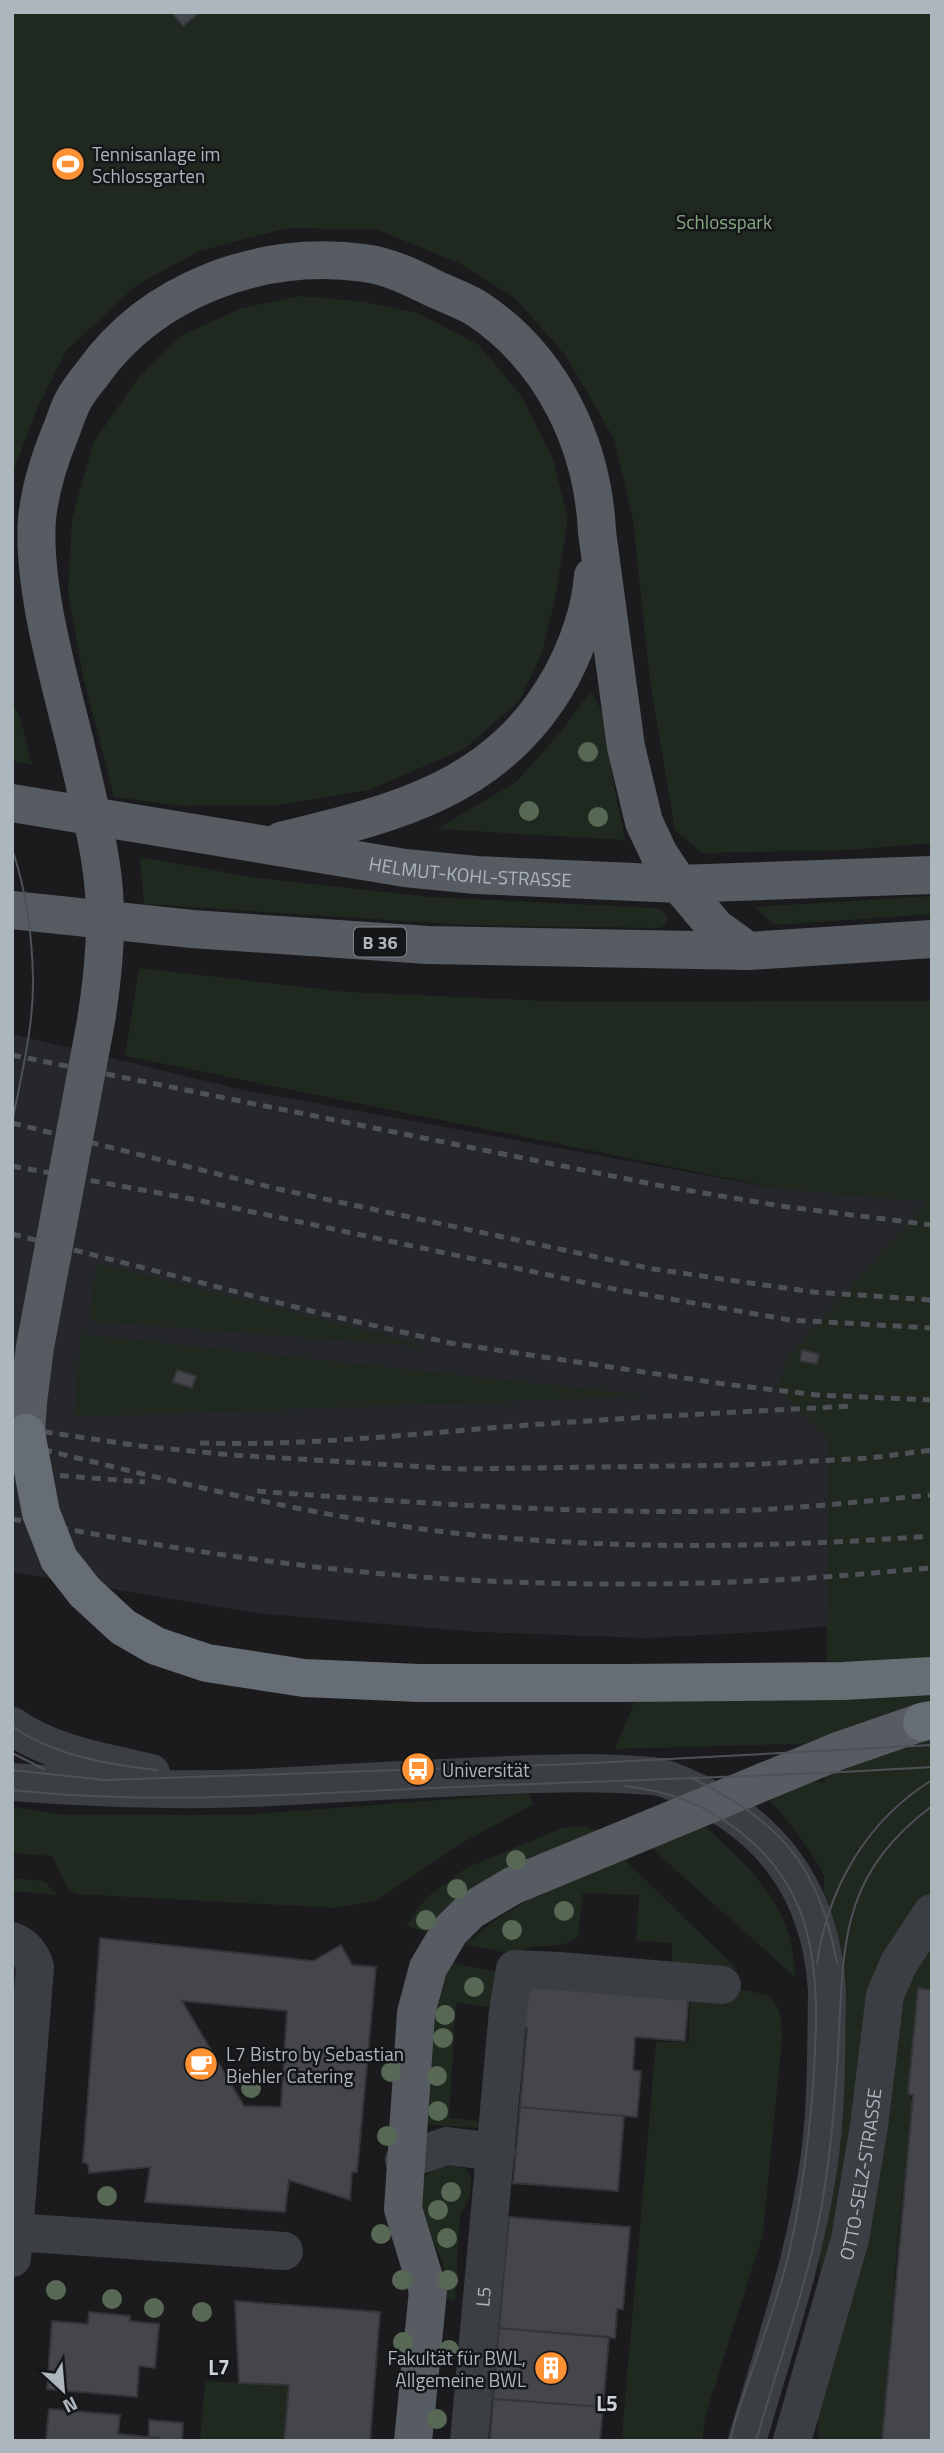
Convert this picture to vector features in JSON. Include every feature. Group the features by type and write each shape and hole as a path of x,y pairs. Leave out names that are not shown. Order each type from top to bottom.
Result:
{"highway":[{"path":"26,1433 41,1513 59,1559 85,1592 123,1627 156,1646 207,1663 304,1678 419,1683 843,1681 932,1676"}],"main road":[{"path":"26,1433 35,1347 103,975 104,910 101,865 57,666 38,561 37,522 41,488 74,399 100,362 126,334 159,309 197,287 238,272 282,262 366,263 408,276 478,309 527,353 563,404 588,464 596,497 597,532 626,747 644,822 659,854 679,884 716,928 748,951"},
{"path":"262,845 334,828 421,801 470,776 501,753 551,695 569,660 582,630 591,593 597,532"},
{"name":"HELMUT-KOHL-STRASSE","path":"12,803 262,845 417,869 476,875 679,884 932,875"},
{"name":"B 36","path":"12,910 192,929 428,945 748,951 932,939"},
{"path":"413,2441 428,2291 403,2210 404,2160 416,2013 428,1968 450,1930 470,1911 512,1886 838,1751 927,1721"}],"street":[{"path":"12,1726 24,1735 66,1751 225,1789"},
{"path":"12,1782 158,1790 225,1789 595,1772 664,1778 715,1802 743,1819 777,1851 801,1886 817,1928 826,1970 827,1992 821,2147 810,2211 797,2268 747,2441"},
{"name":"OTTO-SELZ-STRASSE","path":"792,2441 850,2239 869,2126 885,1995 899,1963 932,1913"},
{"path":"12,1941 27,1951 34,1967 13,2245 284,2251"},
{"name":"L5","path":"469,2441 514,1969 722,1985"},
{"path":"404,2160 447,2146 496,2152"}],"shaded area":[{"path":"12,1034 239,1089 780,1189 932,1202 932,1615 777,1631 647,1638 479,1632 255,1613 12,1572"}],"green space":[{"name":"Schlosspark","path":"12,12 932,12 932,843 850,850 702,853 675,830 650,682 633,520 614,439 566,356 515,298 459,263 378,230 287,228 200,251 138,284 67,350 36,411 12,475"},
{"path":"300,296 360,301 418,313 479,345 522,397 553,459 568,518 556,594 542,653 519,701 464,749 369,790 278,805 182,806 114,797 82,671 68,594 72,519 93,443 139,377 178,337 242,308"},
{"path":"591,691 604,715 612,776 625,840 437,829 516,782 558,735"},
{"path":"12,703 20,717 32,765 12,761"},
{"path":"140,857 257,878 431,897 656,908 663,911 668,918 661,928 467,925 144,904"},
{"path":"932,896 932,914 775,925 754,907"},
{"path":"139,968 346,992 572,1002 932,1001 932,1990 918,1988 909,2095 913,2100 898,2237 882,2441 818,2441 824,1875 797,1833 765,1795 798,1783 825,1782 826,1743 615,1749 636,1698 826,1696 829,1439 779,1391 786,1359 927,1202 781,1189 125,1056"},
{"path":"97,1263 430,1347 89,1321"},
{"path":"81,1334 652,1396 74,1417"},
{"path":"528,1793 534,1804 462,1843 377,1900 337,1908 75,1894 66,1885 52,1856 12,1853 12,1807 65,1815 244,1815"},
{"path":"702,1824 753,1873 778,1909 793,1952 795,1977 648,1845"},
{"path":"585,1826 602,1833 483,1883 448,1905 426,1932 406,1926 426,1898 466,1868 562,1828"},
{"path":"622,1857 737,1969 672,1968 672,1943 636,1941 639,1895 583,1893 578,1937 563,1945 532,1947 511,1954 465,1944 531,1898"},
{"path":"12,1878 44,1881 57,1895 12,1891"},
{"path":"448,1962 496,1972 491,2007 456,2003 449,2118 479,2121 478,2128 419,2124 430,2013"},
{"path":"690,1980 769,1995 777,2005 780,2015 782,2039 763,2234 705,2417 702,2441 625,2441 622,2435 656,2042 689,2042"},
{"path":"460,2166 467,2170 471,2182 469,2197 460,2215 455,2301 447,2299 443,2262 422,2219 420,2182 433,2169"},
{"path":"205,2381 289,2385 283,2441 200,2441"}],"building":[{"path":"171,12 199,12 199,13 183,26"},
{"path":"802,1350 819,1354 817,1364 800,1361"},
{"path":"177,1370 196,1376 192,1388 173,1382"},
{"path":"100,1938 313,1961 341,1945 352,1965 376,1967 357,2172 352,2172 350,2200 289,2180 285,2212 145,2202 150,2167 89,2173 88,2164 83,2162","holes":["182,2001 287,2011 281,2107 244,2106"]},
{"path":"522,1977 689,1990 685,2041 635,2037 633,2070 641,2071 637,2117 520,2107 527,2028 518,2027"},
{"path":"918,1988 932,1990 932,2441 882,2441 913,2095 908,2094"},
{"path":"520,2107 624,2116 618,2191 513,2183"},
{"path":"509,2217 630,2227 623,2309 617,2309 615,2338 499,2328"},
{"path":"235,2301 380,2312 370,2441 284,2441 289,2385 239,2383"},
{"path":"89,2312 130,2316 130,2321 159,2324 155,2368 139,2366 137,2397 47,2389 52,2321 88,2324"},
{"name":"Fakultät für BWL, Allgemeine BWL","path":"499,2328 609,2337 603,2407 493,2399"},
{"path":"493,2399 603,2407 600,2441 490,2441"},
{"path":"49,2409 120,2415 118,2434 160,2438 160,2441 46,2441"},
{"path":"149,2420 183,2423 182,2441 160,2441 160,2438 149,2437"}],"tram line":[{"path":"12,849 27,912 33,978 29,1033 12,1123"},
{"path":"12,1726 45,1744 82,1757 157,1770"},
{"path":"12,1770 104,1780 573,1764 932,1745"},
{"path":"12,1753 44,1769"},
{"path":"12,1790 123,1797 234,1797 932,1767"},
{"path":"694,1779 751,1813 773,1831 791,1851 807,1873 819,1899 837,1963"},
{"path":"817,1963 830,1909 854,1859 888,1815 932,1780"},
{"path":"625,1786 656,1791 686,1801 714,1814 740,1831 782,1876 797,1903 811,1952 816,2010 815,2048 809,2132 800,2199 780,2284 730,2441"},
{"path":"756,2441 800,2298 821,2210 834,2112 842,1978 852,1915 878,1859 901,1833 932,1806"}],"railway":[{"path":"12,1055 662,1186 781,1206 932,1225"},
{"path":"12,1123 278,1189 653,1269 813,1292 932,1300"},
{"path":"12,1166 197,1200 619,1290 790,1320 932,1328"},
{"path":"12,1234 315,1312 450,1343 724,1384 818,1395 932,1400"},
{"path":"200,1443 314,1441 853,1406"},
{"path":"12,1427 140,1446 232,1455 460,1469 742,1465 870,1458 932,1450"},
{"path":"12,1442 305,1510 483,1536 651,1545 764,1545 932,1536"},
{"path":"12,1472 145,1482"},
{"path":"257,1491 493,1507 612,1511 730,1511 932,1495"},
{"path":"12,1519 260,1560 447,1579 675,1584 794,1579 932,1568"}],"place":[{"name":"Tennisanlage im Schlossgarten","path":"68,164"},
{"name":"Universität","path":"418,1769"},
{"name":"L7 Bistro by Sebastian Biehler Catering","path":"201,2064"},
{"name":"Fakultät für BWL, Allgemeine BWL","path":"551,2368"}],"district":[{"name":"L7","path":"219,2367"},
{"name":"L5","path":"607,2403"}]}
